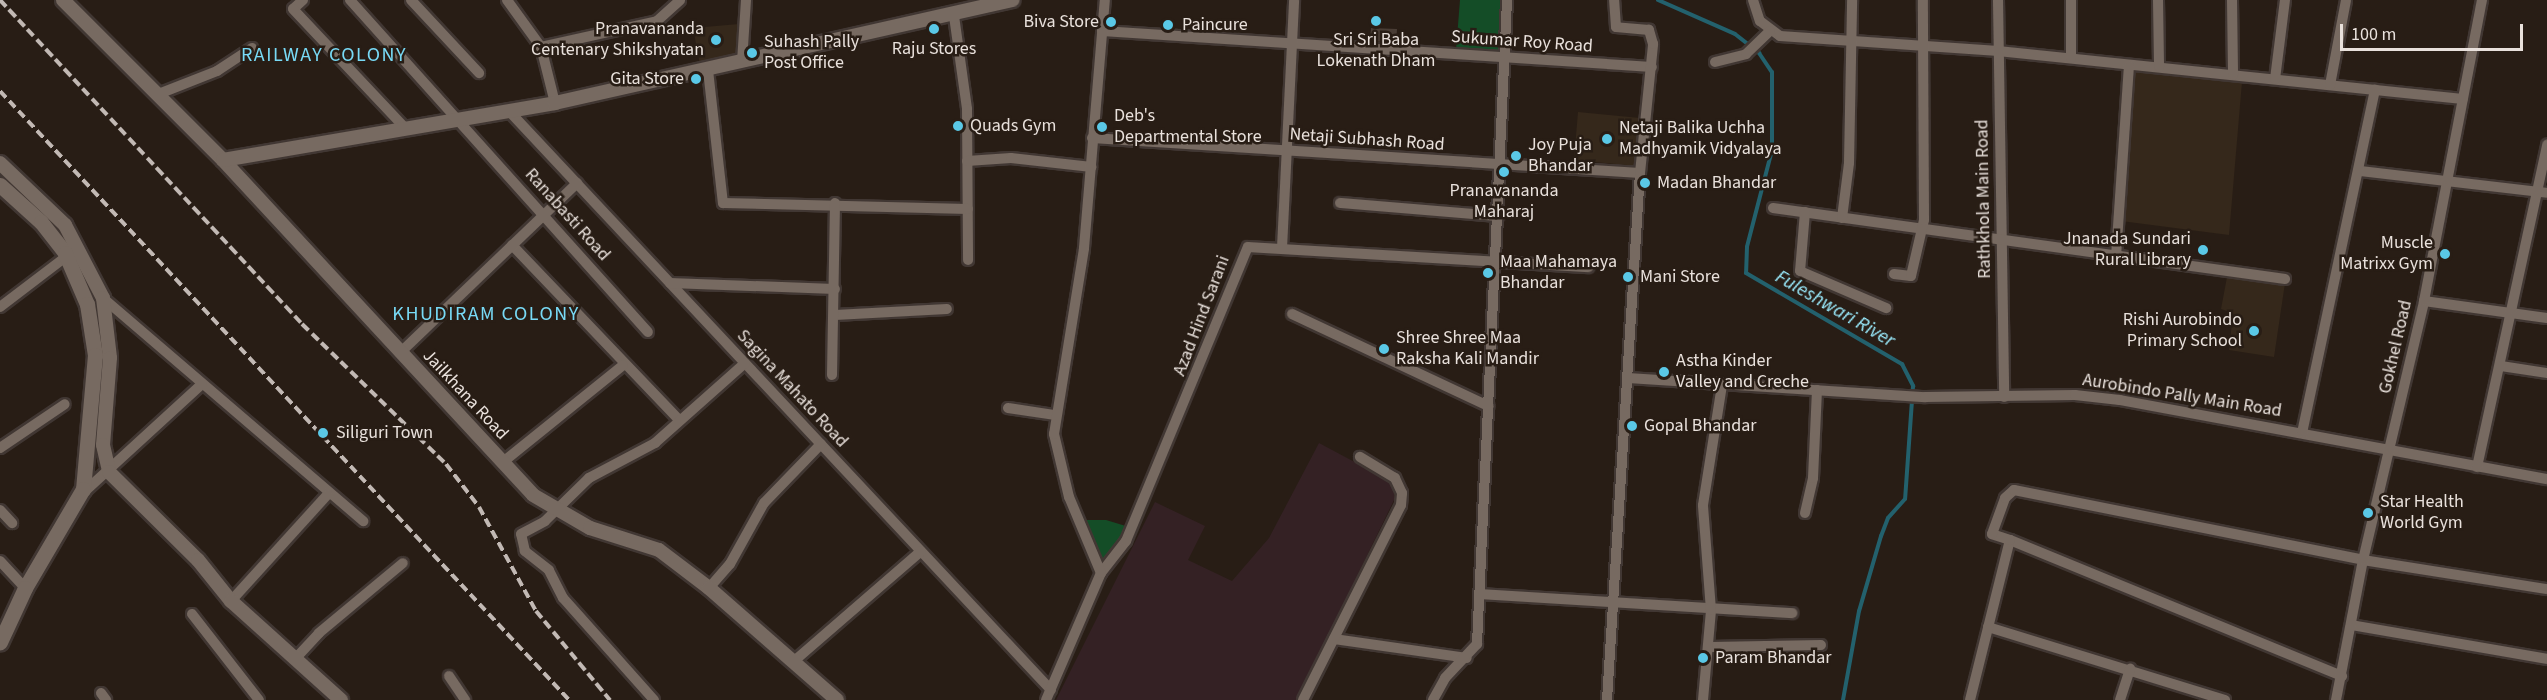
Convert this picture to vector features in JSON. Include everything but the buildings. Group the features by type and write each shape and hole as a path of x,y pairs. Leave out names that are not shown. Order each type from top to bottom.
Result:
{"main road":[{"path":"0,184 54,237 87,304 95,355 86,472 81,495 25,588 0,642"}],"street":[{"name":"Jailkhana Road","path":"63,0 223,160 503,462 554,511 601,532 647,543 710,588 837,700"},
{"path":"303,0 293,9 406,129"},
{"name":"Ranabasti Road","path":"350,0 545,214 648,332"},
{"path":"411,0 479,73"},
{"path":"507,0 541,47 555,102"},
{"path":"541,47 657,21 680,0"},
{"path":"742,62 746,0"},
{"path":"963,0 954,16 967,110 968,260"},
{"path":"223,160 555,102 954,16 986,3 1013,0"},
{"path":"1048,695 1101,573 1084,541 1063,476 1055,446 1055,415 1084,248 1105,0"},
{"path":"1282,248 1294,0"},
{"path":"1433,700 1445,678 1467,658 1477,644 1508,0"},
{"path":"1607,700 1640,173 1652,67 1653,36 1646,29 1616,27 1614,0"},
{"path":"1754,0 1755,13 1766,35"},
{"path":"1842,218 1853,42 1852,0"},
{"path":"1894,274 1911,276 1925,196 1923,0"},
{"name":"Rathkhola Main Road","path":"1998,0 2004,397"},
{"path":"2071,0 2071,58"},
{"path":"2158,0 2159,68"},
{"path":"2232,0 2233,75"},
{"path":"2275,79 2285,0"},
{"path":"2330,85 2346,0"},
{"name":"Gokhel Road","path":"2336,700 2363,560 2424,301 2482,0"},
{"name":"Sukumar Roy Road","path":"1102,31 1652,67"},
{"path":"1715,62 1750,50 1766,35 1924,48 1998,51 2463,99"},
{"path":"156,95 217,71 252,48"},
{"path":"2116,256 2129,64"},
{"path":"708,70 723,203 835,203 968,209"},
{"path":"2301,433 2361,171 2374,90"},
{"name":"Sagina Mahato Road","path":"510,111 921,551 1048,695"},
{"name":"Netaji Subhash Road","path":"1092,138 1640,173"},
{"path":"2477,467 2511,313 2542,192 2547,145"},
{"path":"967,161 1011,158 1092,166"},
{"path":"0,163 65,225 103,298 110,358 103,445 107,467 231,601 336,698"},
{"path":"2361,171 2542,192"},
{"path":"401,352 577,183"},
{"path":"832,375 835,315 835,203"},
{"path":"1340,203 1497,216"},
{"path":"1773,208 2002,243 2285,279"},
{"path":"1805,212 1800,271 1886,308"},
{"path":"512,245 623,365 679,420"},
{"name":"Azad Hind Sarani","path":"1101,573 1126,541 1136,520 1245,251 1253,246 1588,267"},
{"path":"0,307 63,259"},
{"path":"670,283 835,289"},
{"path":"103,298 328,494 363,521"},
{"path":"2424,301 2547,318"},
{"path":"835,315 947,309"},
{"path":"1292,314 1488,405"},
{"path":"654,700 563,598 549,570 521,546 524,529 545,521 589,478 655,443 746,363"},
{"path":"503,462 623,365"},
{"path":"2501,366 2547,373"},
{"name":"Aurobindo Pally Main Road","path":"1628,378 1925,397 2075,395 2120,400 2547,479"},
{"path":"81,495 107,467 202,384"},
{"path":"1703,700 1710,648 1711,609 1703,505 1722,385"},
{"path":"1805,513 1813,478 1817,390"},
{"path":"0,447 65,404"},
{"path":"1008,408 1055,415"},
{"path":"710,588 730,564 764,503 820,444"},
{"path":"1303,700 1402,499 1395,478 1360,457"},
{"path":"2342,676 1992,534 2007,495 2022,489 2363,560 2547,589"},
{"path":"231,601 328,494"},
{"path":"0,510 12,522"},
{"path":"1970,700 2010,540"},
{"path":"793,662 921,551"},
{"path":"0,561 25,588"},
{"path":"295,658 319,633 403,563"},
{"path":"1480,594 1612,604 1792,613"},
{"path":"192,614 259,700"},
{"path":"2351,625 2547,659"},
{"path":"1988,627 2225,700"},
{"path":"1334,639 1467,658"},
{"path":"1710,648 1821,645"},
{"path":"2120,700 2130,669"},
{"path":"449,676 465,700"}],"shaded area":[{"name":"Pranavananda Centenary Shikshyatan","path":"739,24 737,59 700,65 693,28"},
{"path":"2135,70 2242,82 2229,235 2121,221"},
{"name":"Netaji Balika Uchha Madhyamik Vidyalaya","path":"1578,112 1640,118 1636,166 1574,160"},
{"name":"Rishi Aurobindo Primary School","path":"2239,274 2285,283 2274,357 2229,350 2233,313 2221,309 2227,277"},
{"path":"1319,443 1392,482 1395,498 1297,700 1056,700 1155,502 1205,526 1188,560 1232,581 1269,538"}],"green space":[{"path":"1460,0 1503,0 1501,48 1495,52 1456,50"},
{"path":"1082,520 1106,520 1129,527 1111,555 1102,560"}],"waterway":[{"name":"Fuleshwari River","path":"1658,0 1735,34 1759,53 1772,72 1772,150 1747,247 1746,273 1902,364 1913,386 1905,499 1888,518 1881,536 1859,611 1843,700"}],"railway":[{"path":"0,0 302,324 446,464 479,507 536,611 610,700"},
{"path":"0,91 569,700"}],"place":[{"name":"Sri Sri Baba Lokenath Dham","path":"1376,21"},
{"name":"Biva Store","path":"1111,22"},
{"name":"Paincure","path":"1168,25"},
{"name":"Raju Stores","path":"934,29"},
{"name":"Pranavananda Centenary Shikshyatan","path":"716,40"},
{"name":"Suhash Pally Post Office","path":"752,53"},
{"name":"Gita Store","path":"696,79"},
{"name":"Quads Gym","path":"958,126"},
{"name":"Deb's Departmental Store","path":"1102,127"},
{"name":"Netaji Balika Uchha Madhyamik Vidyalaya","path":"1607,139"},
{"name":"Joy Puja Bhandar","path":"1516,156"},
{"name":"Pranavananda Maharaj","path":"1504,172"},
{"name":"Madan Bhandar","path":"1645,183"},
{"name":"Jnanada Sundari Rural Library","path":"2203,250"},
{"name":"Muscle Matrixx Gym","path":"2445,254"},
{"name":"Maa Mahamaya Bhandar","path":"1488,273"},
{"name":"Mani Store","path":"1628,277"},
{"name":"Rishi Aurobindo Primary School","path":"2254,331"},
{"name":"Shree Shree Maa Raksha Kali Mandir","path":"1384,349"},
{"name":"Astha Kinder Valley and Creche","path":"1664,372"},
{"name":"Gopal Bhandar","path":"1632,426"},
{"name":"Siliguri Town","path":"323,433"},
{"name":"Star Health World Gym","path":"2368,513"},
{"name":"Param Bhandar","path":"1703,658"}],"district":[{"name":"RAILWAY COLONY","path":"324,55"},
{"name":"KHUDIRAM COLONY","path":"486,314"}]}
